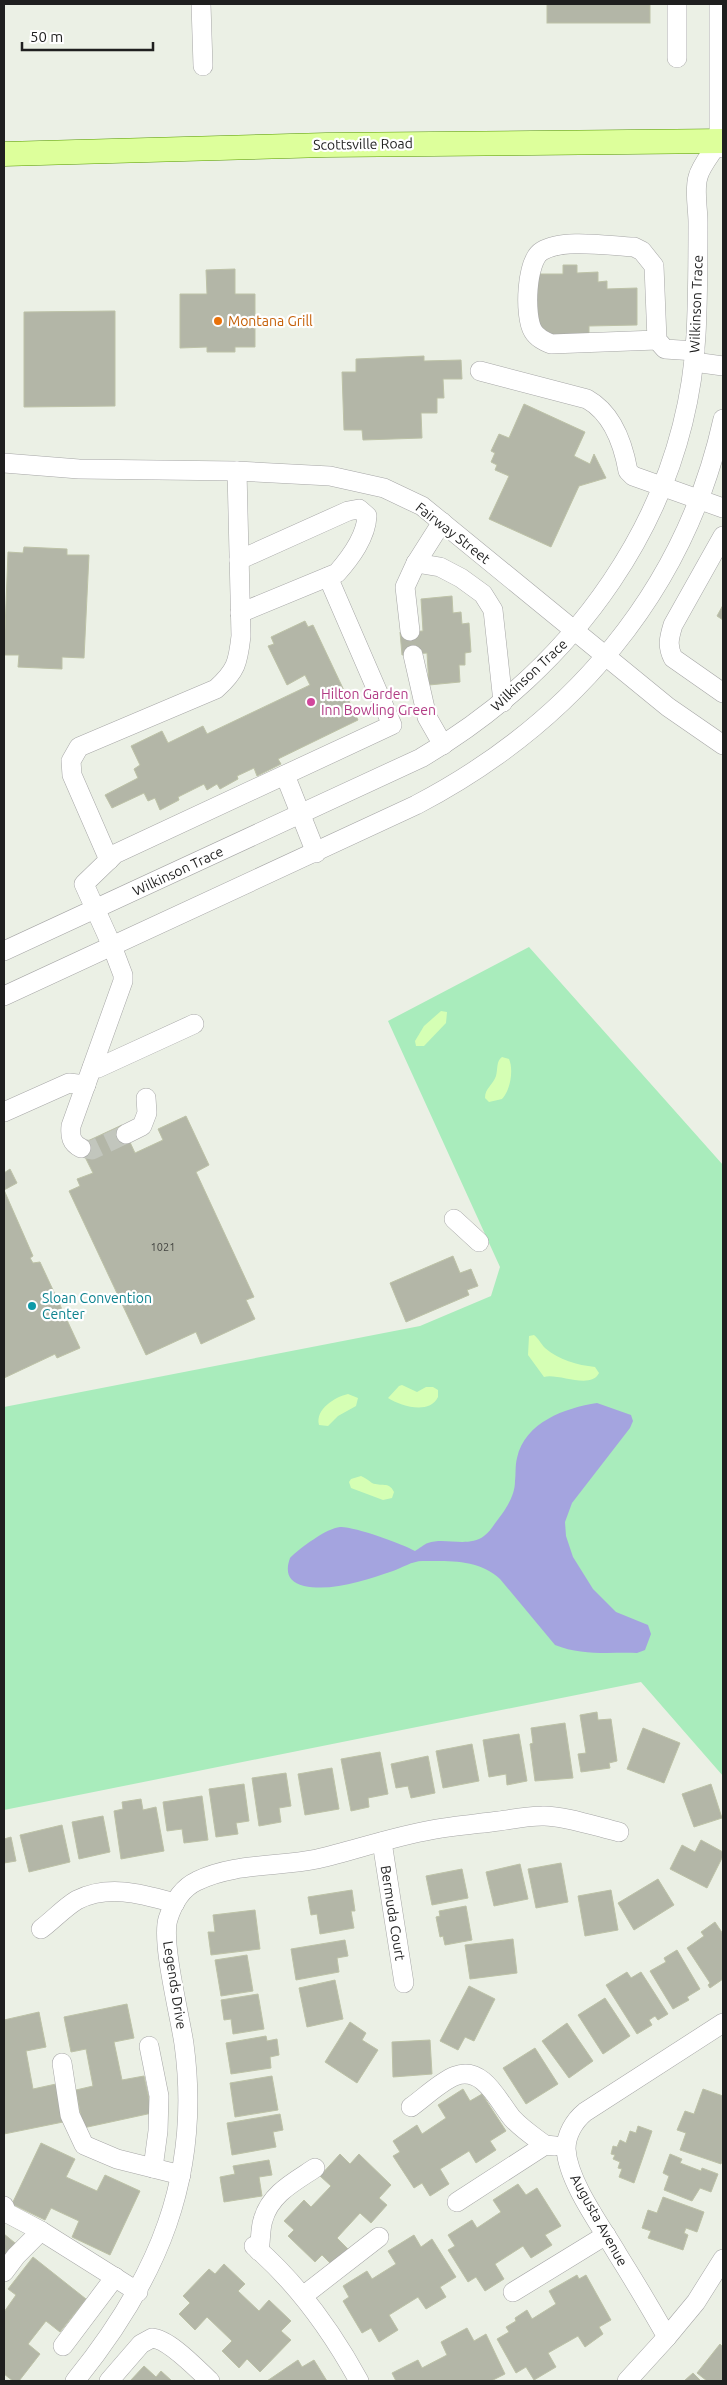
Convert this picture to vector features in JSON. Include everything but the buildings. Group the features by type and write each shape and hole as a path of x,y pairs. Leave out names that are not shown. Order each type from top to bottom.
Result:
{"main road":[{"name":"Scottsville Road","path":"4,154 326,145 722,144"}],"street":[{"path":"201,4 203,66"},
{"path":"677,4 677,58"},
{"path":"719,4 722,144"},
{"name":"Wilkinson Trace","path":"4,951 388,774 443,745 503,702 551,658 575,632 601,598 626,558 662,485 680,431 694,357 698,301 698,176 722,144"},
{"path":"657,340 551,344 542,340 533,332 529,321 529,277 532,261 540,252 561,244 634,247 648,257 654,266 657,340 666,349 723,366"},
{"path":"480,372 587,399 600,406 610,418 628,471 634,476 700,498 723,508"},
{"path":"4,996 430,798 499,756 550,715 606,656 657,585 674,556 700,498 723,419"},
{"name":"Fairway Street","path":"4,463 79,469 302,473 357,480 384,488 422,506 687,721 723,745"},
{"path":"109,860 72,775 71,761 79,747 216,689 232,675 238,660 240,613 238,471"},
{"path":"239,560 348,511 359,509 367,516 366,528 348,560 337,573 240,613"},
{"path":"410,632 405,588 416,563 442,522"},
{"path":"723,536 672,625 668,641 669,650 673,658 723,692"},
{"path":"416,563 440,567 461,578 483,594 493,610 503,702"},
{"path":"81,1148 70,1137 71,1126 123,981 123,975 112,946 84,884 116,854 392,725 328,577"},
{"path":"412,655 427,717 443,745"},
{"path":"285,775 316,852"},
{"path":"4,1112 69,1083 89,1077 98,1068 194,1024"},
{"path":"126,1134 142,1126 147,1114 146,1098"},
{"path":"454,1218 479,1242"},
{"name":"Legends Drive","path":"75,2381 94,2357 138,2292 164,2237 181,2175 186,2140 188,2088 167,1939 167,1921 174,1903 190,1886 213,1875 315,1859 429,1830 544,1815 618,1832"},
{"name":"Bermuda Court","path":"382,1842 404,1983"},
{"path":"42,1929 76,1901 103,1891 121,1891 174,1903"},
{"path":"411,2107 456,2076 471,2074 484,2080 524,2130 545,2145 566,2148 569,2134 575,2123 585,2112 723,2023"},
{"path":"149,2046 159,2096 158,2131 153,2168"},
{"path":"62,2063 70,2115 84,2145 117,2159 181,2175"},
{"path":"457,2202 545,2145"},
{"name":"Augusta Avenue","path":"566,2148 573,2175 606,2235 667,2337"},
{"path":"315,2168 283,2189 271,2202 263,2220 256,2248 281,2270 329,2329 359,2381"},
{"path":"4,2206 8,2213 41,2231 138,2292"},
{"path":"4,2272 16,2256 41,2231"},
{"path":"513,2292 606,2235"},
{"path":"303,2296 379,2237"},
{"path":"627,2381 696,2302 723,2258"},
{"path":"63,2346 115,2277"},
{"path":"109,2381 141,2344 152,2338 159,2340 175,2351 210,2381"}],"shaded area":[{"path":"529,947 723,1165 723,1776 641,1682 4,1810 4,1407 420,1326 491,1296 500,1267 388,1021"}],"sand":[{"path":"441,1011 447,1012 446,1023 424,1046 416,1046 415,1041 424,1026"},
{"path":"502,1057 509,1059 511,1074 509,1086 502,1099 489,1102 485,1095 495,1079 498,1063"},
{"path":"534,1335 545,1348 556,1356 575,1363 595,1367 599,1373 595,1378 582,1381 550,1376 544,1377 528,1355 529,1336"},
{"path":"402,1385 417,1392 426,1387 433,1387 438,1390 438,1397 434,1403 422,1407 407,1406 388,1398"},
{"path":"348,1394 358,1398 356,1406 338,1416 328,1426 319,1425 320,1414 323,1409 337,1398"},
{"path":"361,1476 372,1483 390,1487 394,1492 392,1498 383,1500 351,1488 349,1482 351,1479"}],"water":[{"path":"597,1403 631,1415 633,1421 630,1428 572,1503 565,1522 566,1536 573,1557 593,1589 616,1612 648,1625 651,1634 645,1650 637,1653 596,1653 575,1651 555,1645 500,1579 492,1572 463,1562 418,1561 360,1581 326,1587 304,1586 294,1582 289,1576 290,1558 321,1535 340,1527 356,1529 378,1536 415,1551 435,1541 464,1542 478,1540 492,1528 510,1501 515,1486 517,1458 521,1446 528,1435 537,1426 560,1413"}],"tunnel":[{"path":"81,1148 92,1150 126,1134"}],"place":[{"name":"Montana Grill","path":"218,321"},
{"name":"Hilton Garden Inn Bowling Green","path":"311,702"},
{"name":"Sloan Convention Center","path":"32,1306"}]}
